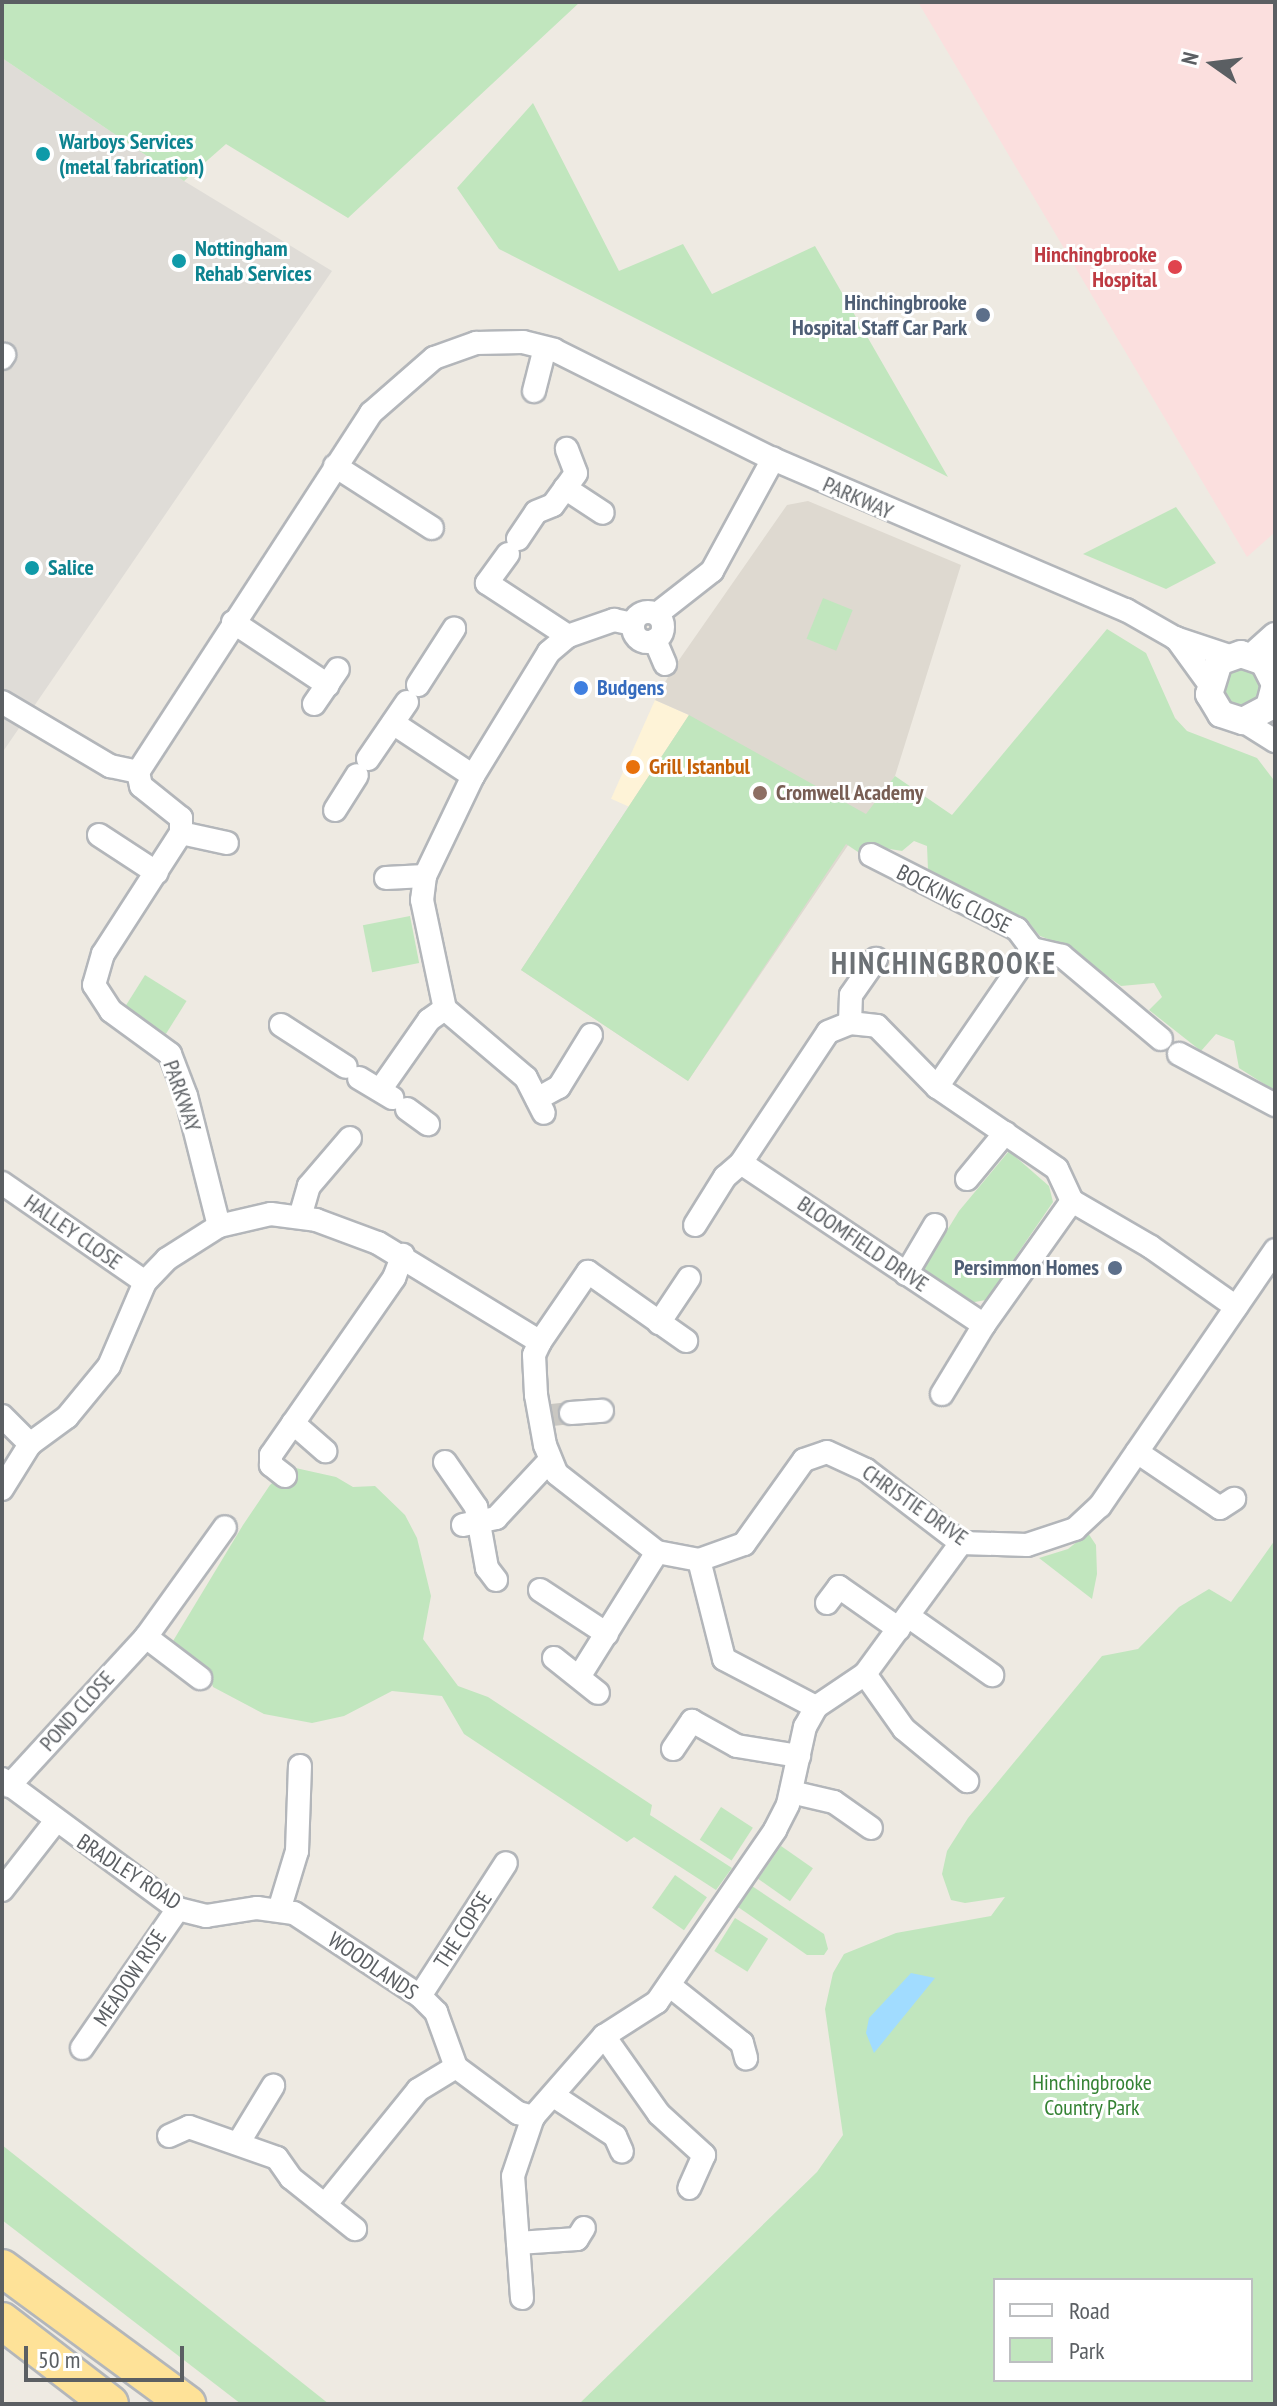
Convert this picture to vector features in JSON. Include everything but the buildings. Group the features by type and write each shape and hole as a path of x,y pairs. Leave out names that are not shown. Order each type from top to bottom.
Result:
{"highway":[{"path":"2,2268 187,2404"},
{"path":"2,2321 110,2404"}],"street":[{"name":"PARKWAY","path":"138,772 371,413 434,358 476,343 523,342 545,348 773,459 1126,610 1175,638 1241,656"},
{"path":"534,391 545,348"},
{"path":"567,449 576,473 553,505 536,512 487,583 568,636"},
{"path":"633,624 641,613 657,614 712,571 773,459"},
{"path":"335,466 431,530"},
{"path":"565,488 603,513"},
{"path":"655,640 663,627 657,614"},
{"path":"591,1035 559,1087 540,1106 526,1078 445,1009 422,900 425,876 473,776 549,652 568,636 614,620 633,624"},
{"path":"233,622 333,677 314,704"},
{"path":"633,624 638,638 655,640"},
{"path":"335,810 454,629"},
{"path":"1275,636 1241,656 1208,682 1213,705 1231,719 1243,721 1275,741"},
{"name":"PARKWAY","path":"1175,638 1208,682"},
{"path":"655,640 665,664"},
{"path":"1241,656 1264,662 1275,692 1262,714 1243,721"},
{"path":"2,702 100,761 138,772 141,786 181,818 181,833 227,843"},
{"path":"393,723 473,776"},
{"name":"PARKWAY","path":"181,833 103,954 94,985 99,998 160,1044 179,1071 219,1226"},
{"path":"99,835 157,873"},
{"name":"BOCKING CLOSE","path":"871,855 1017,929 1032,949 1062,956 1161,1039"},
{"path":"386,878 425,876"},
{"name":"BOCKING CLOSE","path":"937,1087 1032,949"},
{"path":"850,1023 851,995 876,959"},
{"path":"393,1099 429,1020 445,1009"},
{"path":"695,1225 725,1177 741,1163 828,1032 850,1023 877,1026 937,1087 1057,1169 1072,1201 1236,1307"},
{"path":"281,1025 428,1124"},
{"path":"1179,1054 1275,1105"},
{"path":"967,1179 1005,1133"},
{"path":"300,1217 309,1186 350,1138"},
{"name":"BLOOMFIELD DRIVE","path":"741,1163 984,1325"},
{"name":"HALLEY CLOSE","path":"2,1183 145,1282"},
{"path":"942,1394 984,1325 1072,1201"},
{"path":"2,1489 30,1444 67,1417 109,1366 145,1282 167,1259 219,1226 271,1214 300,1217 345,1229 403,1255 540,1342"},
{"path":"906,1274 935,1225"},
{"name":"CHRISTIE DRIVE","path":"699,1560 744,1544 804,1460 827,1452 866,1470 961,1543 1027,1545 1075,1529 1100,1506 1275,1250"},
{"path":"285,1476 271,1465 271,1455 394,1278 403,1255"},
{"path":"472,1525 496,1518 550,1460 554,1415 534,1355 588,1272 686,1341"},
{"path":"659,1323 689,1278"},
{"path":"554,1415 602,1411"},
{"path":"2,1416 30,1444"},
{"path":"293,1423 325,1451"},
{"path":"1137,1452 1220,1508 1234,1499"},
{"path":"550,1460 572,1488 657,1552 699,1560 724,1659 816,1707"},
{"path":"445,1462 496,1580"},
{"name":"POND CLOSE","path":"6,1782 146,1637 225,1527"},
{"path":"522,2298 513,2176 533,2117 604,2036 657,2002 775,1830 791,1792 799,1756 816,1707 865,1674 961,1543"},
{"path":"579,1677 657,1552"},
{"path":"827,1603 839,1587 992,1675"},
{"path":"540,1590 607,1634"},
{"path":"146,1637 200,1678"},
{"path":"554,1658 598,1693"},
{"path":"865,1674 904,1729 967,1781"},
{"path":"673,1749 692,1721 737,1746 799,1756"},
{"path":"280,1907 297,1851 300,1766"},
{"name":"BRADLEY ROAD","path":"6,1782 55,1822 178,1909 206,1916 280,1907"},
{"path":"791,1792 834,1802 871,1828"},
{"path":"2,1890 55,1822"},
{"name":"THE COPSE","path":"420,1996 506,1863"},
{"name":"WOODLANDS","path":"280,1907 420,1996 436,2012 456,2067"},
{"name":"MEADOW RISE","path":"82,2048 178,1909"},
{"path":"669,1985 742,2043 746,2058"},
{"path":"604,2036 659,2114 704,2155 689,2188"},
{"path":"325,2205 418,2090 456,2067 518,2113 533,2117"},
{"path":"239,2142 273,2086"},
{"path":"554,2096 615,2136 622,2152"},
{"path":"169,2136 189,2127 239,2142 277,2158 291,2178 355,2229"},
{"path":"518,2243 577,2239 584,2228"}],"shaded area":[{"name":"Hinchingbrooke Hospital","path":"918,2 1275,2 1275,532 1247,557"},
{"path":"2,58 184,181 332,271 2,753"},
{"name":"Cromwell Academy","path":"808,501 961,565 895,776 688,1081 521,970 689,715 655,700 672,670 787,505"},
{"path":"655,700 689,715 645,814 611,799"}],"green space":[{"path":"2,2 580,2 348,218 226,144 184,181 2,58"},
{"path":"533,103 619,271 683,244 712,294 815,246 948,477 499,249 457,188"},
{"path":"1176,507 1216,563 1166,589 1083,554"},
{"path":"823,598 853,610 836,651 807,639"},
{"path":"1107,629 1146,653 1175,718 1187,731 1257,758 1273,779 1275,1091 1239,1068 1234,1041 1216,1034 1201,1051 1149,1010 1162,997 1154,983 1121,986 1064,945 1040,936 1025,918 942,881 928,870 927,846 914,841 902,851 872,846 864,856 846,844 688,1081 521,970 689,715 866,814 895,776 952,815"},
{"path":"1241,668 1255,674 1261,688 1255,702 1241,708 1227,702 1221,688 1227,674"},
{"path":"410,916 419,963 372,972 363,925"},
{"path":"145,975 187,1001 166,1034 124,1008"},
{"path":"1009,1151 1049,1186 1053,1202 986,1300 969,1303 922,1271 959,1211"},
{"path":"291,1467 336,1477 353,1487 375,1486 405,1515 417,1538 431,1596 423,1639 458,1686 488,1697 652,1805 650,1815 732,1868 716,1890 634,1837 627,1842 464,1734 442,1696 392,1691 344,1716 312,1723 264,1714 213,1687 208,1671 173,1641 270,1485"},
{"path":"1088,1533 1096,1545 1097,1574 1092,1599 1039,1558 1068,1549"},
{"name":"Hinchingbrooke Country Park","path":"1275,1540 1275,2404 579,2404 817,2172 843,2135 825,2009 833,1973 844,1954 896,1933 991,1916 1005,1897 965,1903 951,1900 942,1874 947,1851 968,1818 1102,1656 1138,1649 1179,1607 1209,1589 1231,1602"},
{"path":"721,1807 753,1828 732,1860 700,1840"},
{"path":"781,1846 813,1868 790,1901 758,1879"},
{"path":"675,1875 707,1897 684,1930 652,1908"},
{"path":"752,1886 824,1934 828,1949 824,1955 807,1955 738,1907"},
{"path":"735,1918 768,1939 747,1972 714,1951"},
{"path":"2,2145 329,2404 241,2404 2,2220"}],"water":[{"path":"911,1973 935,1978 874,2053 866,2033 869,2018"}],"tunnel":[{"path":"552,1415 571,1413"}],"place":[{"name":"Warboys Services (metal fabrication)","path":"43,154"},
{"name":"Nottingham Rehab Services","path":"179,261"},
{"name":"Hinchingbrooke Hospital","path":"1175,267"},
{"name":"Hinchingbrooke Hospital Staff Car Park","path":"983,315"},
{"name":"Salice","path":"32,568"},
{"name":"Budgens","path":"581,688"},
{"name":"Grill Istanbul","path":"633,767"},
{"name":"Cromwell Academy","path":"760,793"},
{"name":"Persimmon Homes","path":"1115,1268"}],"district":[{"name":"HINCHINGBROOKE","path":"944,963"}]}
